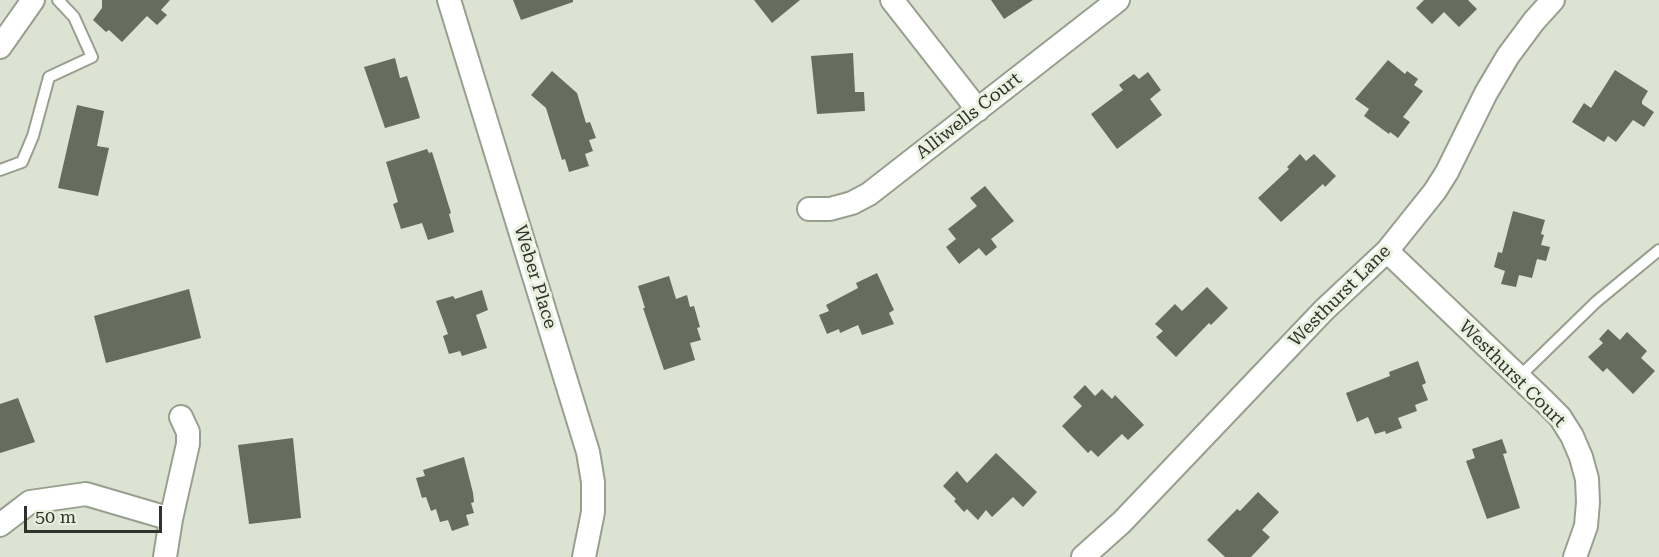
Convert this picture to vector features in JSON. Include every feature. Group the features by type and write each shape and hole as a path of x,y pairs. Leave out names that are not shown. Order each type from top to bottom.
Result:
{"street":[{"path":"0,47 33,0"},
{"name":"Weber Place","path":"449,0 588,452 593,482 593,512 584,557"},
{"path":"892,0 978,110"},
{"name":"Alliwells Court","path":"809,209 830,209 852,203 869,194 1118,0"},
{"name":"Westhurst Lane","path":"1083,557 1122,522 1324,310 1387,251 1447,172 1486,93 1508,56 1553,0"},
{"name":"Westhurst Court","path":"1387,251 1560,417 1572,436 1587,479 1588,502 1586,526 1575,557"},
{"path":"165,557 188,444 188,432 181,417"},
{"path":"0,525 30,502 86,494 171,519"}],"lane":[{"path":"0,170 22,162 33,136 49,77 92,57 74,16 64,2"},
{"path":"1519,377 1596,302 1659,250"}],"building":[{"path":"102,0 170,0 161,10 167,15 157,25 147,16 122,42 93,20 102,8"},
{"path":"513,0 573,0 573,2 521,20"},
{"path":"754,0 800,0 772,23"},
{"path":"991,0 1033,0 1004,19"},
{"path":"1424,0 1468,0 1477,9 1459,27 1444,12 1432,24 1416,8"},
{"path":"853,53 855,92 864,92 865,111 817,114 811,56"},
{"path":"395,58 400,78 407,76 420,118 385,128 364,67"},
{"path":"1388,60 1405,74 1407,71 1418,79 1414,85 1423,91 1403,117 1410,122 1398,138 1364,116 1369,109 1355,99"},
{"path":"1615,70 1648,91 1642,104 1654,112 1644,127 1633,120 1616,142 1608,136 1604,142 1572,122 1584,103 1591,108"},
{"path":"552,71 577,93 586,123 590,122 596,138 589,140 593,151 585,154 589,166 569,172 565,159 562,160 546,108 531,95"},
{"path":"1148,72 1161,90 1150,99 1162,115 1117,149 1091,114 1123,90 1119,85 1134,74 1139,79"},
{"path":"77,105 104,111 97,146 109,148 98,196 58,188"},
{"path":"427,149 429,153 432,152 451,213 449,214 454,232 428,240 422,223 401,229 393,204 398,202 386,162"},
{"path":"1300,154 1306,161 1314,154 1336,176 1325,187 1323,184 1281,222 1258,198 1289,169 1287,167"},
{"path":"985,186 1014,221 991,239 997,247 986,256 979,248 959,264 946,247 956,239 948,229 977,206 970,198"},
{"path":"1513,211 1545,220 1541,245 1550,247 1546,261 1537,259 1532,278 1519,275 1516,287 1501,284 1505,271 1494,267 1498,252 1502,253"},
{"path":"877,273 894,310 889,313 894,324 862,335 858,325 840,333 839,329 827,334 819,315 829,311 826,305 858,288 856,283"},
{"path":"669,276 676,299 687,295 690,307 694,306 701,340 690,343 695,360 664,370 638,286"},
{"path":"1207,287 1228,308 1211,325 1209,323 1176,357 1156,337 1163,331 1155,324 1175,304 1182,311"},
{"path":"189,289 201,338 106,363 94,316"},
{"path":"482,290 488,310 476,315 487,348 462,356 460,351 449,354 443,336 448,334 436,301 453,296 455,299"},
{"path":"1608,329 1620,340 1627,332 1647,351 1641,358 1655,371 1633,394 1607,368 1603,372 1588,357 1603,343 1599,339"},
{"path":"1418,361 1426,383 1422,385 1428,400 1415,405 1417,411 1398,418 1402,428 1386,434 1385,431 1375,434 1368,417 1357,422 1346,393 1390,376 1389,372"},
{"path":"1085,385 1095,396 1102,389 1112,399 1115,395 1144,425 1128,440 1122,434 1098,457 1091,450 1088,453 1062,426 1082,406 1073,397"},
{"path":"18,398 35,442 0,453 0,404"},
{"path":"293,438 301,518 249,524 238,445"},
{"path":"1502,439 1507,453 1503,454 1520,508 1487,519 1466,461 1475,458 1472,449"},
{"path":"996,453 1037,492 1023,507 1013,497 992,517 986,510 978,520 967,509 964,512 954,501 956,499 943,486 957,471 967,483"},
{"path":"464,457 473,493 474,502 471,503 474,513 466,515 469,525 452,531 448,520 440,522 436,509 431,511 426,497 422,498 416,478 425,476 423,470"},
{"path":"1258,492 1279,512 1262,530 1270,537 1251,557 1225,557 1207,540 1237,509 1240,511"}]}
